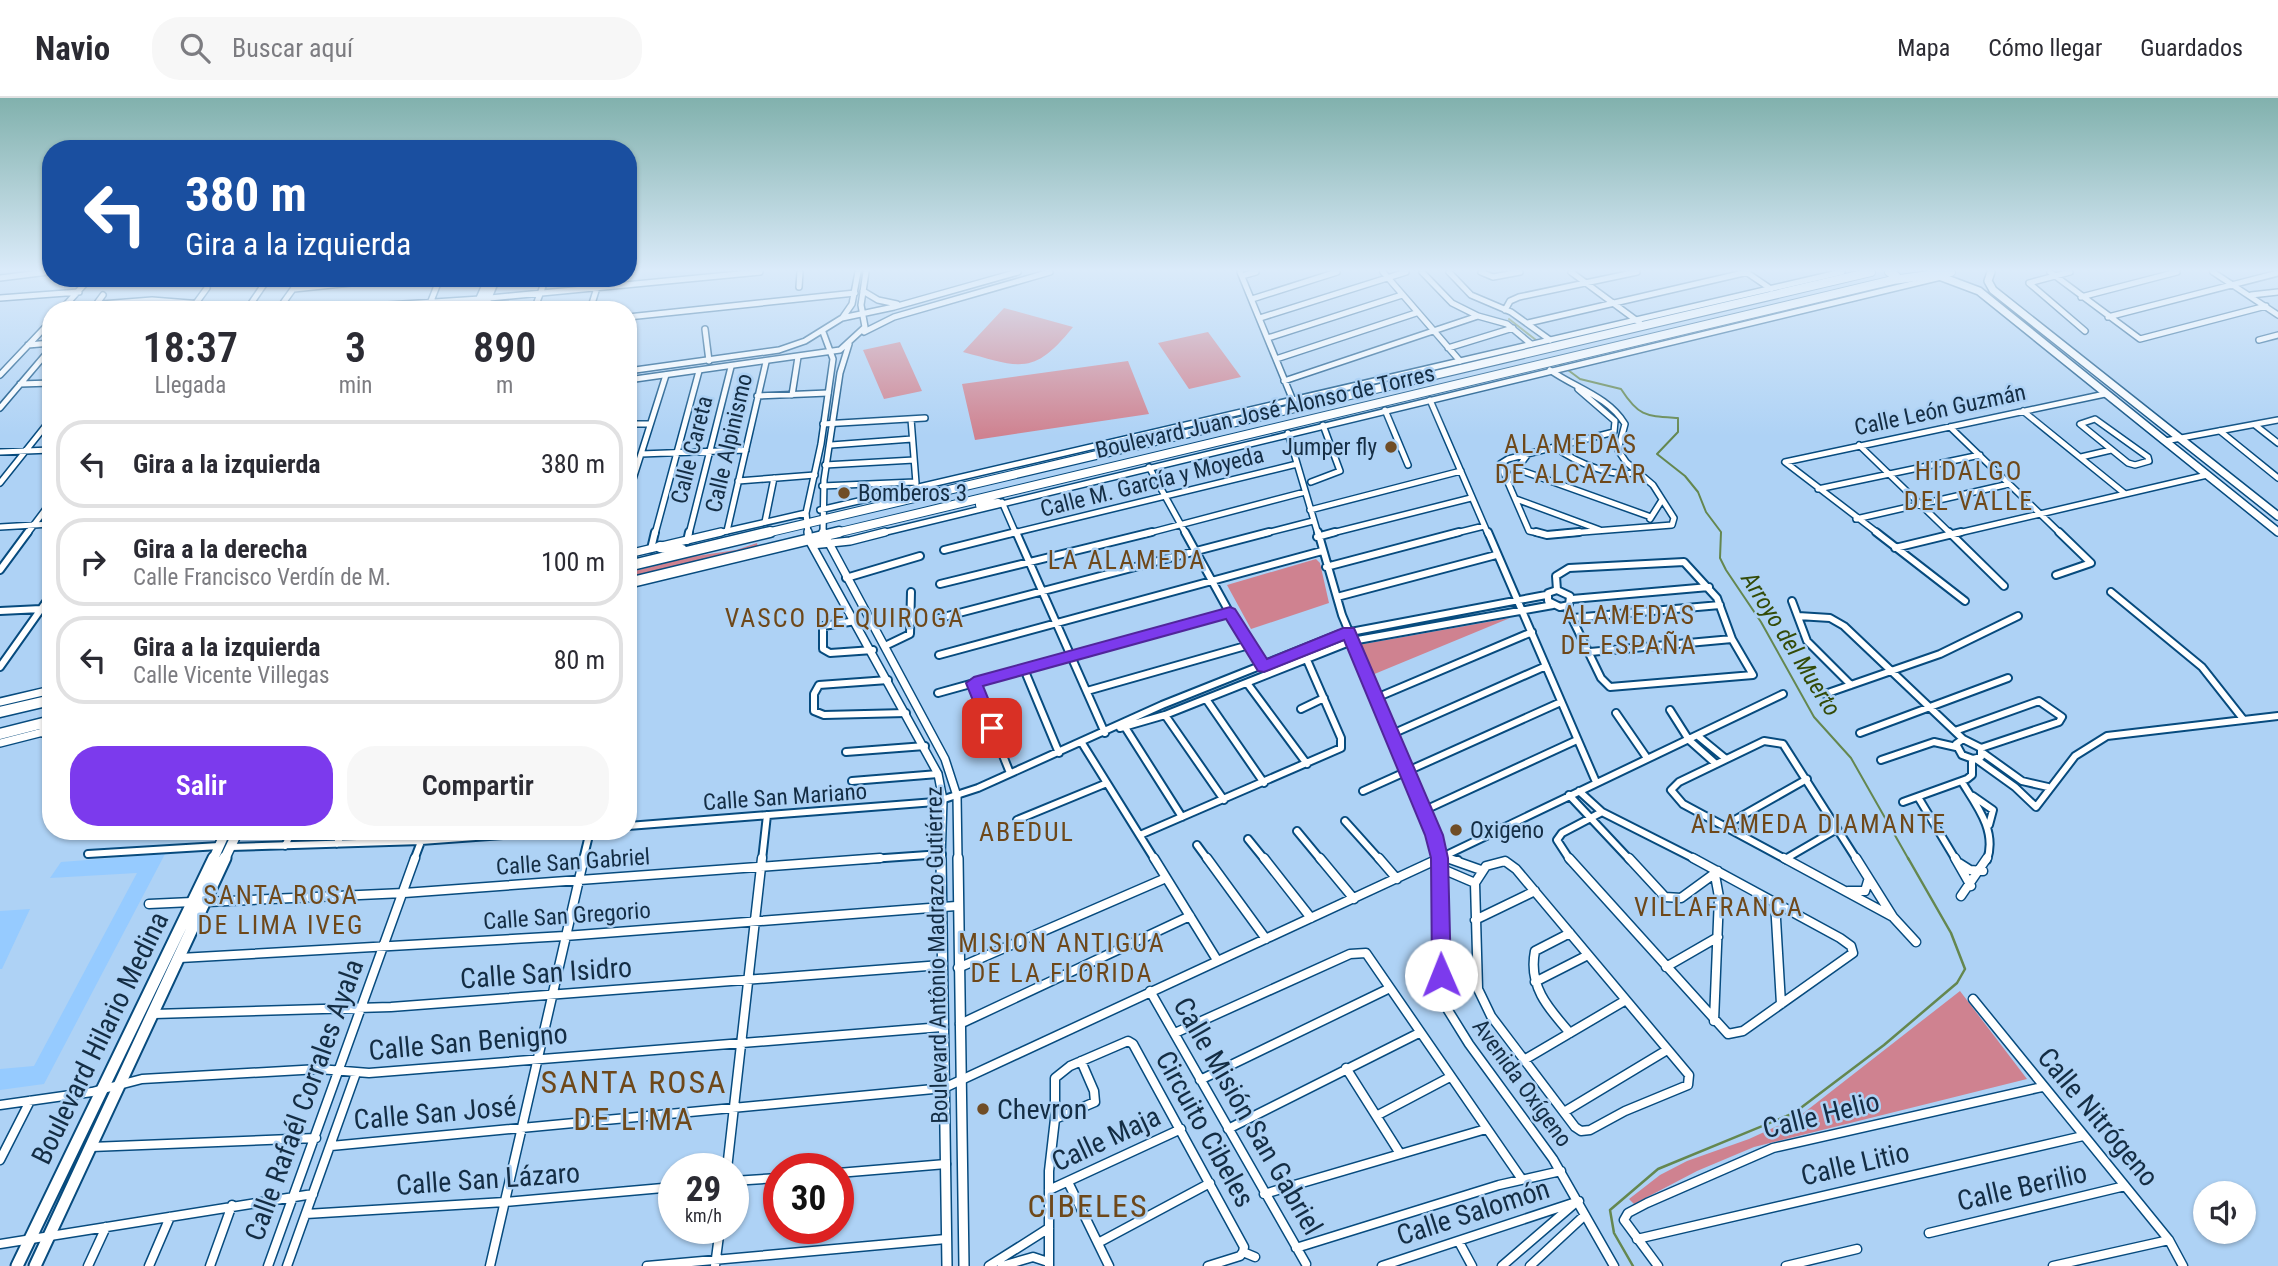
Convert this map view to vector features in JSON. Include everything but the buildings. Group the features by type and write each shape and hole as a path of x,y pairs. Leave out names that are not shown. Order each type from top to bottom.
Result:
{"main road":[{"name":"Boulevard Juan José Alonso de Torres","path":"637,565 749,537 806,518 954,484 1044,468 1225,420 1450,373 1504,360 1536,346 1579,341 1627,327"},
{"name":"Boulevard Juan José Alonso de Torres","path":"637,583 824,540 1027,488 1381,407 1437,391 1451,392 1489,379 1559,365 1711,327"},
{"path":"2022,327 2278,532"},
{"path":"2039,327 2278,516"},
{"path":"1561,338 1579,341"},
{"path":"1500,383 1479,376 1475,370 1504,360"},
{"path":"1419,380 1435,368"},
{"path":"1516,378 1531,369"},
{"path":"1450,373 1464,374 1469,378 1451,392"},
{"path":"1323,425 1381,407"},
{"path":"1027,488 1064,475 1061,469 1044,468"},
{"path":"896,521 886,518 884,512 954,484"},
{"path":"948,507 1000,503"},
{"path":"704,566 761,548 765,544 763,539 749,537"},
{"path":"656,548 690,551"},
{"path":"0,712 42,702"},
{"path":"0,734 42,724"},
{"name":"Boulevard Hilario Medina","path":"225,840 225,846"},
{"name":"Boulevard Hilario Medina","path":"36,1266 180,958 201,902 225,846 230,840"},
{"name":"Boulevard Hilario Medina","path":"17,1266 103,1090 201,902"}],"street":[{"path":"637,370 779,349 830,327"},
{"path":"860,334 864,327"},
{"path":"637,380 831,352 849,344 873,327"},
{"path":"1263,327 1295,404"},
{"path":"1268,338 1304,327"},
{"path":"1276,359 1375,327"},
{"path":"1428,327 1460,361"},
{"path":"1284,381 1443,327"},
{"path":"1509,327 1536,346"},
{"path":"1532,327 1549,343"},
{"name":"Boulevard Juan José Alonso de Torres","path":"1549,343 1561,338 1621,327"},
{"path":"1408,465 1381,407 1430,400 1451,392 1500,383 1559,365 1726,327"},
{"path":"2080,327 2085,331"},
{"path":"2121,327 2137,338 2152,338 2193,327"},
{"path":"1448,348 1513,328"},
{"path":"705,329 709,360"},
{"path":"0,375 42,330"},
{"path":"823,331 831,352"},
{"path":"2259,340 2278,335"},
{"name":"Boulevard Antônio Madrazo Gutiérrez","path":"849,344 842,357 835,423 822,486 820,515 824,540 885,646 951,770 957,796 956,906 964,1266"},
{"path":"28,345 42,346"},
{"name":"Boulevard Juan José Alonso de Torres","path":"1295,404 1460,361 1536,346"},
{"name":"Boulevard Antônio Madrazo Gutiérrez","path":"831,352 828,393 806,518 811,542 925,746 938,774 943,800 940,906 947,1266"},
{"path":"0,408 42,357"},
{"path":"792,395 798,357"},
{"name":"Calle Alpinismo","path":"727,531 766,362"},
{"path":"690,372 693,363"},
{"path":"1559,365 1578,389 1613,418 1615,429 1608,435 1501,463 1532,533 1668,527 1674,523 1674,518 1653,485 1618,450 1625,424 1621,416 1594,395 1578,389"},
{"name":"Calle Careta","path":"687,541 731,367"},
{"path":"656,548 677,452 699,371"},
{"path":"637,467 666,375"},
{"path":"20,384 42,383"},
{"path":"757,396 828,393"},
{"name":"Calle León Guzmán","path":"1818,489 1786,464 1790,460 2105,394"},
{"path":"1430,400 1596,782"},
{"path":"2023,411 2124,493"},
{"path":"1613,418 1621,416"},
{"path":"823,424 925,418"},
{"path":"912,419 915,482 918,489"},
{"path":"2081,457 2111,450 2131,464 2149,461 2102,421 2095,419 2081,422 2081,426 2111,450"},
{"name":"Boulevard Juan José Alonso de Torres","path":"820,515 918,489 954,484 1225,420"},
{"path":"2165,441 2278,420"},
{"path":"637,424 650,424"},
{"path":"824,540 1000,503 1323,425 1340,471 1311,482"},
{"path":"2255,425 2278,443"},
{"path":"1950,427 2091,563 2056,575"},
{"path":"0,483 42,430"},
{"path":"2220,431 2278,478"},
{"name":"Avenida Oxígeno","path":"1288,433 1326,567 1348,632 1425,810 1440,863 1441,967 1447,1007 1469,1044 1561,1171 1614,1266"},
{"path":"831,444 912,439"},
{"path":"1859,446 2004,586"},
{"path":"1556,448 1569,457 1626,476 1638,472"},
{"path":"0,452 42,450"},
{"path":"641,454 746,450"},
{"path":"1508,481 1528,454"},
{"path":"1818,489 1980,456"},
{"path":"825,465 914,460"},
{"name":"Calle M. García y Moyeda","path":"944,550 1167,498 1297,464"},
{"path":"1149,467 1196,553 1264,667"},
{"path":"1517,469 1651,517"},
{"path":"1310,510 1461,471"},
{"path":"738,481 815,475"},
{"path":"1895,548 2207,475"},
{"path":"765,522 774,478"},
{"path":"822,486 915,482"},
{"path":"1856,519 2009,484"},
{"path":"1818,489 1965,601"},
{"path":"940,584 1183,525 1305,492"},
{"path":"1317,537 1471,498"},
{"path":"1516,499 1601,531"},
{"path":"1645,527 1662,500"},
{"path":"1000,503 1105,733"},
{"path":"0,570 42,514"},
{"name":"Boulevard Juan José Alonso de Torres","path":"637,552 765,522 806,518"},
{"path":"936,619 1313,521"},
{"path":"0,527 42,525"},
{"path":"1326,567 1484,526"},
{"path":"939,655 1322,551"},
{"path":"1337,597 1496,555"},
{"path":"846,578 920,556"},
{"path":"1558,590 1556,576 1569,568 1676,560 1693,569 1709,587 1720,605 1732,639 1752,669 1751,676 1610,687 1601,678 1566,606"},
{"path":"1566,606 1572,599 1709,587"},
{"path":"1124,726 1162,705 1348,632 1546,596 1558,590 1567,593 1572,599"},
{"path":"885,646 910,634 911,592"},
{"path":"2111,592 2203,667 2244,719"},
{"path":"1546,596 1553,605"},
{"path":"1792,601 1807,641 1851,685"},
{"path":"1124,726 1166,715 1352,641 1522,610 1553,605 1566,606"},
{"path":"1573,618 1720,605"},
{"path":"0,611 41,609"},
{"path":"0,667 41,609"},
{"path":"938,693 1230,612"},
{"path":"1438,614 1444,624"},
{"path":"1798,616 1837,621 1963,739 1973,741 2022,781 2048,787"},
{"path":"1825,694 1969,642 2018,616"},
{"path":"856,621 824,626 822,649 830,653 873,650"},
{"path":"1376,698 1532,632"},
{"path":"1590,652 1732,639"},
{"path":"1087,691 1249,645"},
{"path":"1140,835 1307,764 1342,745 1307,660"},
{"path":"1392,734 1546,666"},
{"path":"1024,669 1059,753"},
{"path":"1860,733 2008,678"},
{"path":"889,680 819,685 814,694 814,711 824,715 906,713"},
{"path":"974,683 1010,773"},
{"path":"1247,684 1307,764"},
{"path":"2,701 42,692"},
{"name":"Calle San José","path":"331,1146 944,1088 1217,960 1397,879 1440,863 1579,790 1783,694"},
{"path":"1301,709 1324,698"},
{"path":"1206,699 1264,783"},
{"path":"1903,802 1962,782 1972,775 1974,759 1982,750 2059,722 2062,717 2046,703 2039,701 1955,731"},
{"path":"1363,791 1561,702"},
{"path":"1670,710 1689,740 1716,764"},
{"path":"1616,713 1647,758"},
{"path":"1166,715 1224,800"},
{"path":"1881,760 1934,742 1956,747 2015,787 2036,807 2048,787 2090,742 2131,731 2278,716"},
{"path":"1124,726 1182,817"},
{"name":"Calle San Mariano","path":"637,825 913,805 943,800 1124,726"},
{"path":"0,743 42,732"},
{"path":"1698,736 1726,759"},
{"path":"1956,747 1957,742 1963,739"},
{"path":"1425,810 1577,740"},
{"path":"1893,917 1682,804 1671,793 1679,782 1726,759 1764,741 1778,741 1788,749 1893,917 1916,942"},
{"path":"1082,743 1217,960"},
{"path":"846,752 925,746"},
{"path":"852,781 938,774"},
{"path":"1724,826 1807,779"},
{"path":"1961,896 1983,871 1988,857 1989,825 1993,810 1969,794 1962,782"},
{"path":"1017,820 1107,783"},
{"path":"1579,790 1602,812 1617,817 1716,873 1775,902 1840,938 1854,950 1846,959 1738,1034 1728,1034 1560,849 1557,841 1562,833 1602,812"},
{"path":"1569,795 1659,892 1669,899 1686,895 1716,873"},
{"path":"1918,797 1970,886"},
{"path":"729,1153 767,815"},
{"path":"1345,821 1397,879"},
{"path":"1787,858 1837,829"},
{"path":"1297,831 1354,899"},
{"path":"1248,839 1311,918"},
{"path":"285,846 288,840"},
{"path":"337,844 339,840"},
{"path":"88,855 225,846 424,840"},
{"path":"490,1266 588,840"},
{"name":"Calle Rafaél Corrales Ayala","path":"268,1266 421,841"},
{"path":"1197,845 1266,939"},
{"name":"Calle San Gabriel","path":"149,904 404,894 942,854"},
{"path":"1440,863 1455,859 1481,870"},
{"path":"1498,862 1510,863 1689,1075 1688,1085 1625,1111 1590,1130 1579,1130 1491,1016 1478,989 1475,883 1481,870 1498,862"},
{"path":"1958,862 1970,870 1983,871"},
{"path":"1440,863 1475,883"},
{"path":"1714,1021 1719,890 1716,873"},
{"path":"958,968 1166,878"},
{"path":"1847,891 1865,891 1868,879"},
{"path":"1475,920 1535,891"},
{"path":"1775,902 1781,1004"},
{"name":"Calle San Gregorio","path":"180,958 565,936 956,906"},
{"path":"959,1024 1190,916"},
{"path":"1570,933 1535,951 1535,982 1538,995 1570,1033"},
{"path":"1666,967 1718,937"},
{"path":"1175,1033 1356,952 1369,956 1419,1033 1521,1178"},
{"path":"1535,982 1588,955"},
{"name":"Calle San Isidro","path":"154,1014 363,1006 379,1008 941,965"},
{"path":"1200,1080 1390,988"},
{"name":"Calle Misión San Gabriel","path":"1150,991 1307,1264"},
{"name":"Calle Nitrógeno","path":"1973,999 2169,1240 2183,1266"},
{"path":"1524,1060 1626,1000"},
{"name":"Calle San Benigno","path":"0,1105 169,1077 340,1070 356,1073 942,1027"},
{"path":"1228,1129 1419,1033"},
{"name":"Circuito Cibeles","path":"1002,1266 1033,1257 1048,1264 1055,1078 1081,1061 1124,1041 1133,1044 1181,1129 1244,1247 1243,1252"},
{"path":"1564,1112 1667,1049"},
{"path":"1055,1119 1087,1108 1095,1102 1094,1091 1081,1061"},
{"path":"1346,1068 1399,1152"},
{"name":"Calle Rafaél Corrales Ayala","path":"287,1266 356,1073"},
{"path":"1378,1115 1450,1077"},
{"name":"Calle Helio","path":"1637,1238 1624,1220 1628,1213 1773,1149 2042,1087"},
{"path":"0,1160 30,1101"},
{"name":"Calle Maja","path":"1049,1190 1181,1129"},
{"path":"1265,1194 1399,1152 1486,1129"},
{"name":"Calle Litio","path":"1637,1238 2083,1136"},
{"path":"91,1147 316,1138"},
{"path":"854,1172 946,1164"},
{"path":"1296,1248 1521,1178 1561,1171"},
{"path":"1068,1182 1109,1266"},
{"path":"1098,1243 1210,1183"},
{"name":"Calle Berilio","path":"1929,1233 2125,1186"},
{"name":"Calle San Lázaro","path":"306,1214 505,1202 658,1188"},
{"path":"0,1244 313,1194"},
{"path":"1502,1266 1578,1201"},
{"name":"Calle Salomón","path":"1382,1266 1403,1263 1578,1201"},
{"path":"210,1266 232,1205"},
{"path":"1534,1264 1586,1215"},
{"path":"149,1266 170,1217"},
{"path":"88,1266 106,1227"},
{"path":"989,1266 1050,1227"},
{"path":"1637,1238 1658,1266"},
{"path":"648,1266 716,1263 946,1239"},
{"path":"2053,1266 2169,1240"},
{"path":"1459,1242 1472,1266"},
{"path":"716,1263 718,1244"},
{"path":"1786,1266 1857,1249"},
{"path":"1208,1266 1240,1256 1243,1252 1255,1257"}],"shaded area":[{"path":"987,327 1073,327 1047,354 1024,364 1012,364 963,352"},
{"path":"1208,332 1241,377 1189,389 1158,343"},
{"path":"900,342 922,391 884,399 863,350"},
{"path":"1128,361 1149,414 975,440 962,384"},
{"path":"757,543 758,547 637,576 637,571 683,558 736,550"},
{"path":"1316,559 1320,563 1329,603 1251,629 1227,585"},
{"path":"1510,618 1372,675 1358,645"},
{"path":"165,854 44,1084 0,1090 0,1069 34,1066 137,873 50,878 61,862"},
{"path":"30,909 2,969 0,969 0,911"},
{"path":"1960,991 2027,1079 1754,1147 1697,1171 1634,1204 1629,1199 1660,1175 1687,1161 1749,1139 1801,1115"}],"waterway":[{"name":"Arroyo del Muerto","path":"1519,327 1536,340"},
{"name":"Arroyo del Muerto","path":"1560,364 1580,379 1621,389 1633,405 1644,413 1678,418 1678,432 1657,454 1685,476 1698,492 1706,512 1721,532 1720,558 1726,570 1761,622 1814,717 1851,758 1909,860"},
{"name":"Arroyo del Muerto","path":"1633,1266 1614,1233 1610,1210 1658,1169 1794,1113 1884,1045 1957,983 1965,969 1951,933 1908,858"}],"place":[{"name":"Jumper fly","path":"1391,447"},
{"name":"Bomberos 3","path":"844,493"},
{"name":"Oxigeno","path":"1456,830"},
{"name":"Chevron","path":"983,1109"}],"district":[{"name":"ALAMEDAS DE ALCAZAR","path":"1571,459"},
{"name":"HIDALGO DEL VALLE","path":"1969,486"},
{"name":"LA ALAMEDA","path":"1127,560"},
{"name":"VASCO DE QUIROGA","path":"845,618"},
{"name":"ALAMEDAS DE ESPAÑA","path":"1629,630"},
{"name":"ALAMEDA DIAMANTE","path":"1819,824"},
{"name":"ABEDUL","path":"1027,832"},
{"name":"VILLAFRANCA","path":"1719,907"},
{"name":"SANTA ROSA DE LIMA IVEG","path":"281,910"},
{"name":"MISION ANTIGUA DE LA FLORIDA","path":"1062,958"},
{"name":"SANTA ROSA DE LIMA","path":"634,1100"},
{"name":"CIBELES","path":"1088,1206"}],"route":[{"path":"992,728 974,683 1230,612 1264,667 1348,632 1434,835 1440,858 1441,975"}]}
